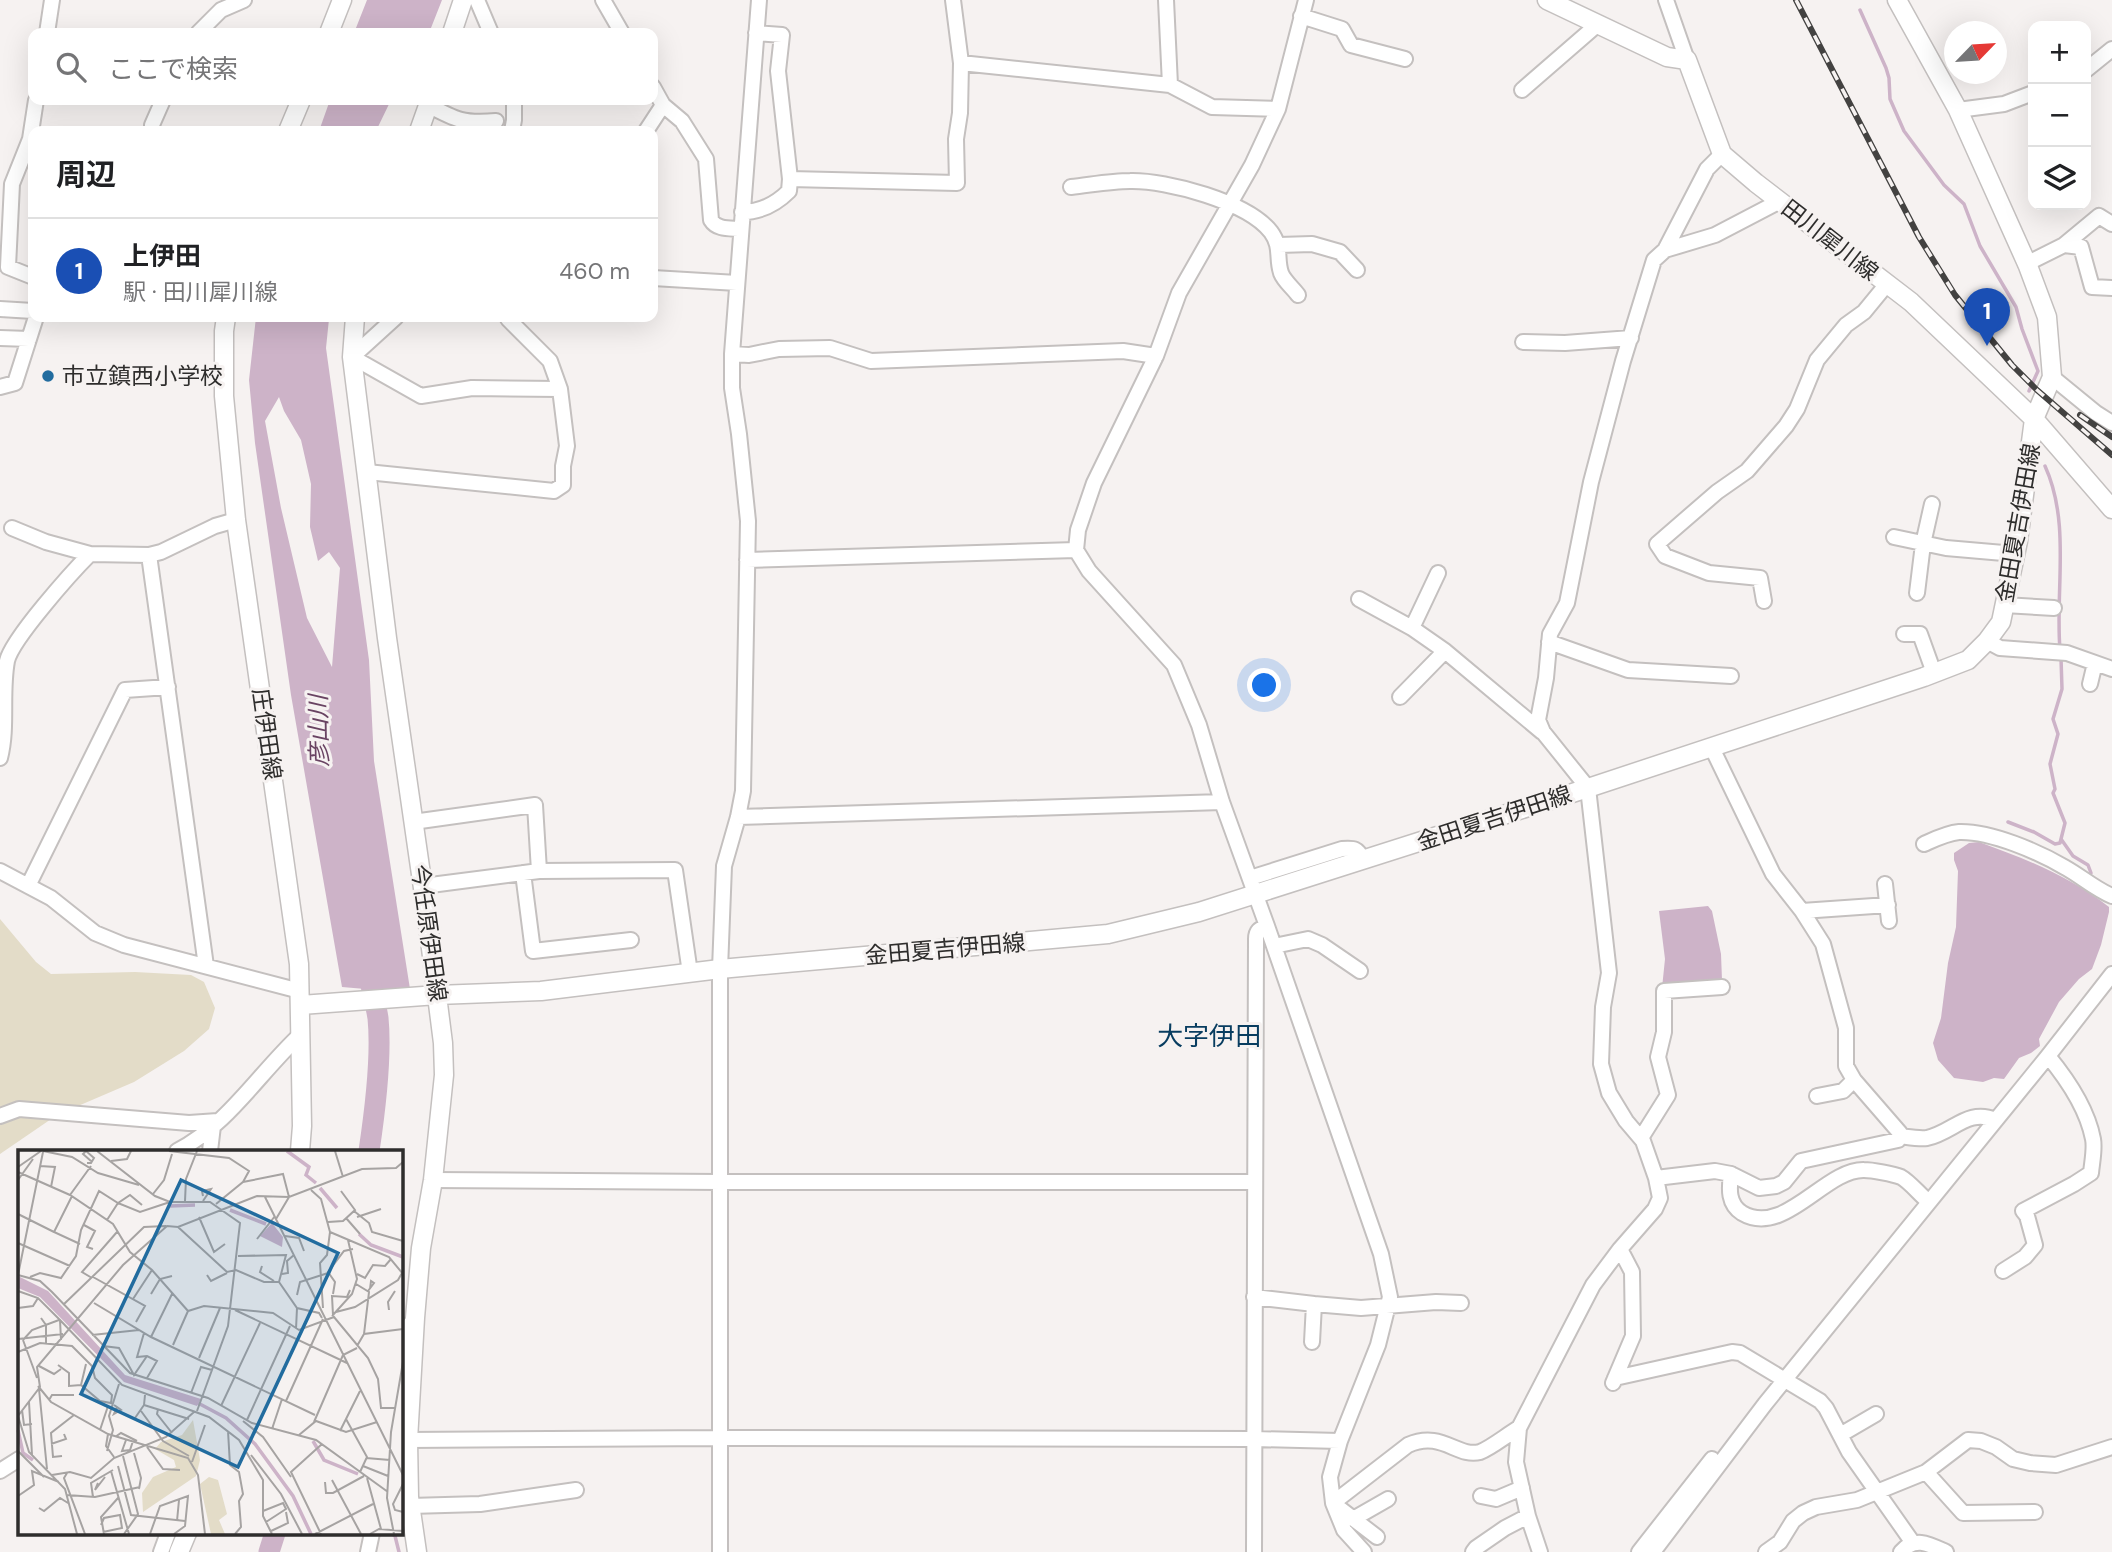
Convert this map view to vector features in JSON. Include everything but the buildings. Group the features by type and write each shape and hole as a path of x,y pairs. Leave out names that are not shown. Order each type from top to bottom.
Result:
{"main road":[{"path":"331,28 342,0"},
{"path":"454,28 463,0"},
{"path":"1547,0 1667,57 1687,60 1722,154"},
{"name":"金田夏吉伊田線","path":"304,1001 541,991 720,969 1108,934 1199,912 1253,886 1363,860 1712,748 1968,660 2001,622 2015,554 2034,419 2052,377 2047,317 1958,110 1897,0"},
{"path":"290,126 299,105"},
{"path":"421,126 428,105"},
{"name":"田川犀川線","path":"1722,154 1911,302 2034,419 2112,509"},
{"name":"庄伊田線","path":"225,322 224,396 236,520 304,1001 300,1034 300,1150"},
{"name":"今任原伊田線","path":"355,322 352,357 387,638 443,1043 444,1075 433,1180 421,1248 408,1440 410,1506 417,1552"},
{"path":"179,1552 187,1534"}],"street":[{"path":"48,28 52,0"},
{"path":"203,28 221,10 244,0"},
{"path":"477,0 489,28"},
{"path":"603,0 619,28"},
{"path":"720,1552 720,969 724,866 743,791 748,522 732,388 732,354 759,0"},
{"path":"790,179 957,183 956,139 960,113 961,63 953,0"},
{"path":"1166,0 1170,85"},
{"path":"1306,0 1278,109 1252,165 1179,293 1156,356 1094,483 1078,530 1076,550 1089,570 1174,666 1199,725 1222,803 1268,926 1381,1254 1390,1297 1378,1345 1340,1441 1330,1477 1333,1503 1344,1530 1364,1552"},
{"path":"1666,0 1687,60"},
{"path":"1301,16 1342,29 1351,45 1405,59"},
{"path":"1522,90 1598,24"},
{"path":"742,212 758,212 783,198 789,191 790,179 778,71 782,35 756,33"},
{"path":"2091,66 2112,49"},
{"path":"961,63 1170,85 1212,107 1278,109"},
{"path":"1958,110 2004,104 2028,95"},
{"path":"658,96 663,105 682,121 706,159 710,220 719,227 741,229"},
{"path":"32,126 35,105"},
{"path":"152,126 161,105"},
{"path":"433,105 454,119 472,123 496,121"},
{"path":"513,126 514,105"},
{"path":"649,126 663,105"},
{"path":"28,144 12,184 4,267 28,275"},
{"path":"1543,732 1538,720 1546,678 1550,634 1566,603 1591,482 1654,260 1665,250 1707,169 1722,154"},
{"path":"1071,187 1131,181 1152,183 1205,194 1230,205 1263,223 1272,233 1279,245 1282,274 1298,295"},
{"path":"1665,250 1715,235 1780,201"},
{"path":"2026,264 2064,245 2099,216 2112,224"},
{"path":"1279,245 1312,244 1340,252 1357,270"},
{"path":"2064,245 2081,247 2092,286 2112,288"},
{"path":"658,278 737,283"},
{"path":"1764,601 1760,578 1709,573 1665,556 1657,544 1717,492 1747,471 1791,418 1817,360 1846,325 1864,312 1887,284"},
{"path":"0,309 28,311"},
{"path":"0,387 15,383 34,322"},
{"path":"390,322 352,357 421,396 472,388 560,389"},
{"path":"367,472 555,491 563,485 567,446 560,389 550,361 512,322"},
{"path":"0,338 29,340"},
{"path":"1522,342 1565,343 1630,338"},
{"path":"732,354 748,355 779,349 830,348 871,361 1123,351 1156,356"},
{"path":"2052,377 2112,423"},
{"path":"1917,593 1923,544 1932,504"},
{"path":"12,528 46,542 90,554 149,555 215,526 236,520"},
{"path":"1894,537 1946,548 2015,554"},
{"path":"747,560 1076,550"},
{"path":"0,758 8,659 24,632 73,570 90,554"},
{"path":"149,555 206,966"},
{"path":"1412,628 1438,573"},
{"path":"1359,599 1412,628 1446,652 1543,732 1588,788 1609,973 1603,1007 1601,1064 1609,1093 1626,1121 1641,1138 1656,1178 1660,1198 1655,1209 1592,1285 1519,1428 1516,1462 1528,1516 1540,1552"},
{"path":"2004,606 2054,608"},
{"path":"1904,634 1920,634 1934,673"},
{"path":"1987,641 2000,648 2061,652 2112,669"},
{"path":"1549,642 1628,670 1731,676"},
{"path":"1400,697 1446,652"},
{"path":"2090,684 2095,663"},
{"path":"28,886 125,690 167,687"},
{"path":"1656,1178 1715,1171 1731,1174 1759,1188 1776,1186 1784,1182 1801,1161 1898,1140 1900,1133 1854,1080 1846,1066 1846,1028 1824,944 1773,874 1712,748"},
{"path":"738,817 1222,803"},
{"path":"413,822 535,804 539,871"},
{"path":"1924,844 1959,832 2003,840 2064,866 2112,896"},
{"path":"423,886 539,871 676,870 690,973"},
{"path":"0,871 51,898 95,933 124,945 206,966 304,1001"},
{"path":"523,873 533,951 631,940"},
{"path":"1885,884 1889,920"},
{"path":"1802,911 1888,905"},
{"path":"1254,1552 1256,933 1268,926"},
{"path":"1274,946 1308,939 1322,945 1360,971"},
{"path":"1639,1552 1781,1377 1929,1202 2112,974"},
{"path":"1641,1138 1668,1095 1658,1057 1664,1032 1664,992 1722,986"},
{"path":"179,1150 194,1142 236,1105 300,1034"},
{"path":"2003,1271 2025,1257 2035,1245 2027,1216 2023,1211 2091,1172 2093,1141 2086,1118 2066,1078 2048,1056"},
{"path":"1817,1096 1843,1091 1854,1080"},
{"path":"0,1116 19,1110 216,1124"},
{"path":"1899,1136 1926,1138 1972,1117 1983,1115 1996,1120"},
{"path":"210,1150 216,1124"},
{"path":"1731,1174 1729,1192 1734,1206 1744,1214 1764,1219 1778,1216 1845,1174 1862,1170 1901,1178 1929,1202"},
{"path":"433,1180 1255,1182"},
{"path":"1620,1248 1632,1272 1633,1336 1614,1381 1732,1352 1740,1353 1820,1401 1877,1493 1913,1543"},
{"path":"1254,1297 1361,1308 1436,1302 1461,1303"},
{"path":"1312,1342 1314,1304"},
{"path":"402,1340 403,1333 415,1318"},
{"path":"1653,1552 1781,1377"},
{"path":"1840,1435 1876,1414"},
{"path":"1333,1503 1408,1445 1433,1440 1468,1452 1479,1452 1519,1428"},
{"path":"408,1440 720,1438 1340,1441"},
{"path":"1766,1552 1780,1542 1793,1521 1802,1513 1816,1507 1857,1500 1926,1472 1968,1440 1981,1441 1996,1447 2013,1459 2030,1464 2056,1465 2112,1447"},
{"path":"0,1471 18,1460"},
{"path":"1926,1472 1963,1513 2035,1512"},
{"path":"1482,1496 1496,1499 1522,1488"},
{"path":"410,1506 480,1504 576,1490"},
{"path":"1353,1519 1388,1499"},
{"path":"1333,1503 1377,1537"},
{"path":"1473,1552 1505,1528 1528,1516"},
{"path":"161,1552 168,1534"},
{"path":"368,1552 372,1534"},
{"path":"1901,1552 1913,1543 1924,1542 1947,1552"}],"shaded area":[{"path":"0,919 36,962 51,974 135,972 191,975 204,982 215,1008 209,1029 184,1051 134,1082 57,1115 0,1154"}],"water":[{"path":"367,0 442,0 431,28 356,28"},
{"path":"328,105 389,105 378,126 321,126"},
{"path":"255,322 329,322 326,348 369,660 374,761 410,989 342,987 291,695 255,443 249,380","holes":["279,397 301,440 311,484 310,527 318,561 329,552 340,568 332,667 307,618 281,508 265,421"]},
{"path":"1979,842 2047,869 2109,907 2101,945 2092,969 2079,979 2059,1002 2039,1039 2040,1046 2019,1058 2004,1079 1994,1078 1983,1082 1954,1078 1938,1060 1933,1043 1941,1018 1956,927 1958,871 1954,853 1969,843"},
{"path":"1708,906 1712,911 1721,954 1722,980 1662,988 1665,959 1659,911"}],"waterway":[{"path":"1860,10 1886,68 1890,99 1904,131 1944,185 1964,204 1980,246 2016,307 2038,371 2029,391"},
{"path":"2045,466 2058,510 2060,533 2060,650"},
{"path":"2061,658 2062,689 2053,719 2058,734 2050,764 2055,789 2053,793 2065,823 2061,839 2073,856 2088,865 2091,873 2089,877"},
{"path":"2008,822 2055,844 2060,843 2061,839"},
{"name":"彦山川","path":"369,1150 376,1102 379,1050 378,1018 370,980"},
{"name":"彦山川","path":"269,1552 275,1534"},
{"path":"392,1534 399,1552"}],"railway":[{"path":"1796,0 1919,237 1955,295 2012,365 2112,455"},
{"path":"2080,415 2112,437"}],"place":[{"name":"上伊田","path":"1987,346"},
{"name":"市立鎮西小学校","path":"48,376"}],"district":[{"name":"大字伊田","path":"1209,1036"}]}
